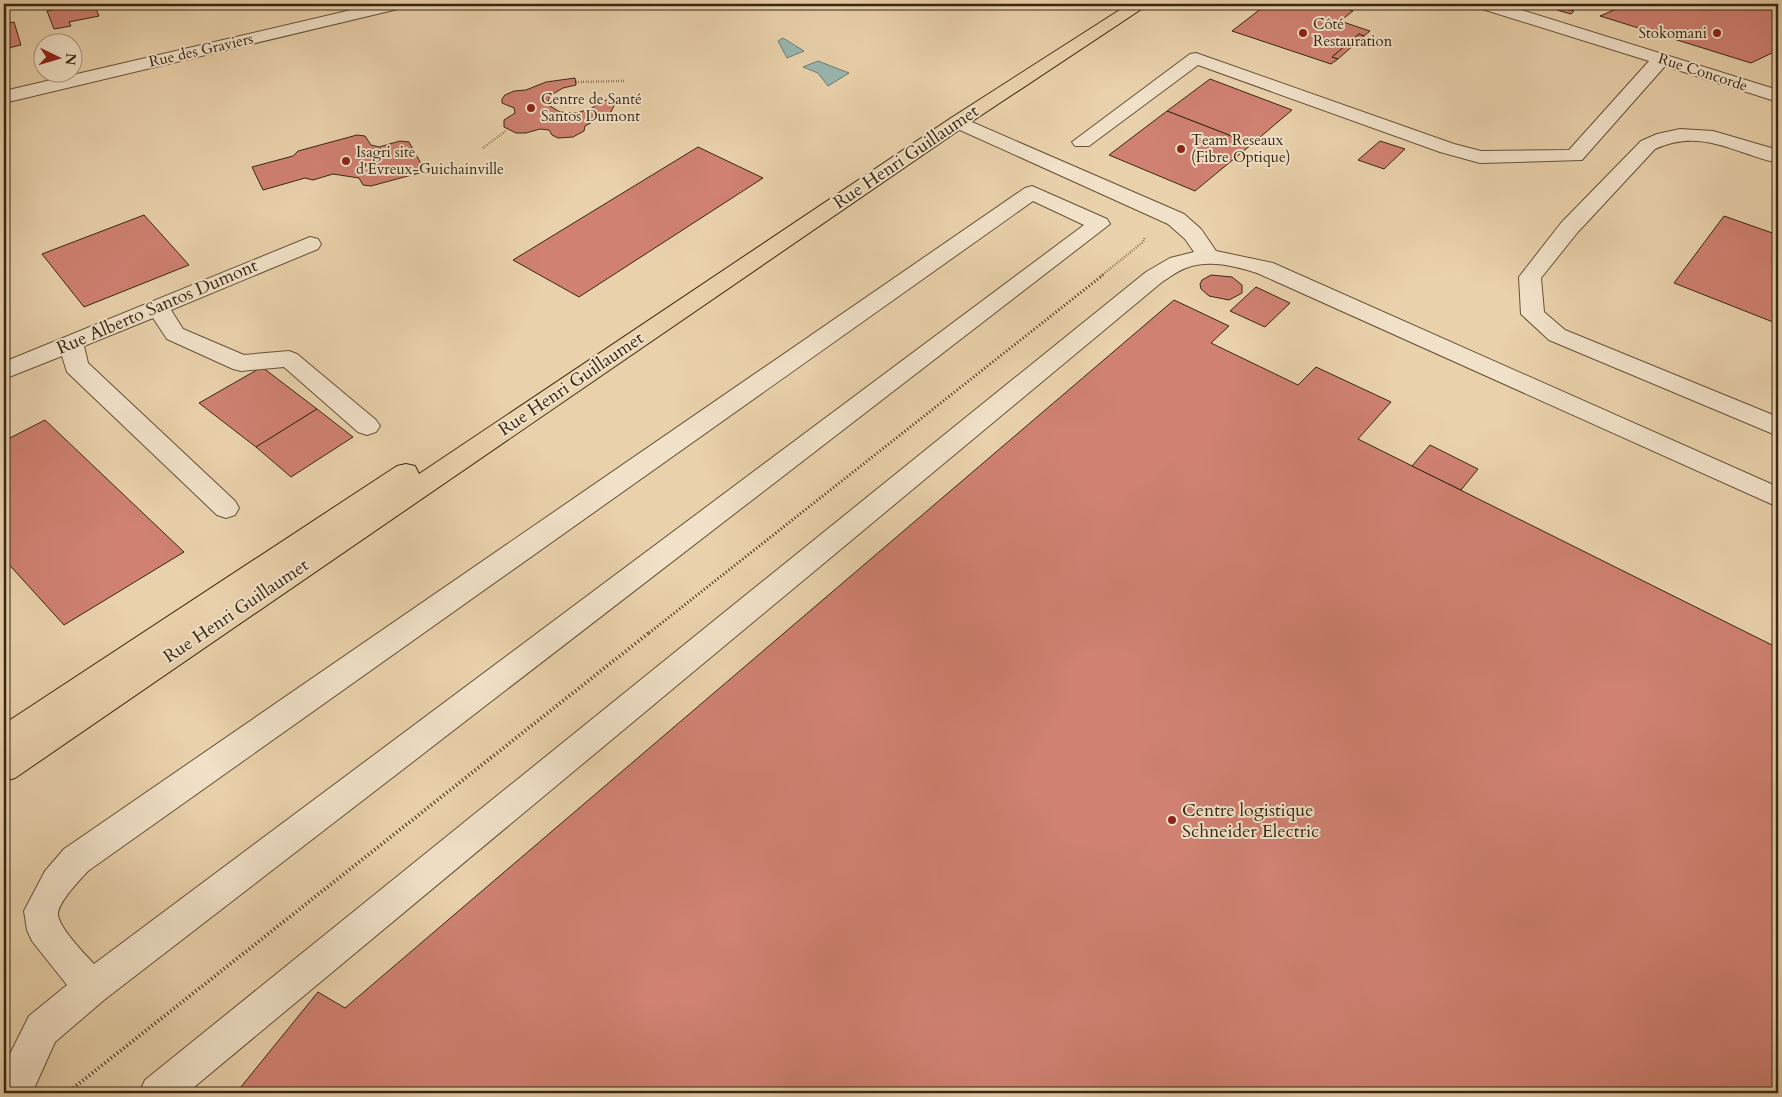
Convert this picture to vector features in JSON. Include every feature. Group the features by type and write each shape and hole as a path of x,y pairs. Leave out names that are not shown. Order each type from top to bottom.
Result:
{"main road":[{"name":"Rue Henri Guillaumet","path":"4,740 1111,4"},
{"name":"Rue Henri Guillaumet","path":"4,768 958,122 1140,4"}],"street":[{"name":"Rue des Graviers","path":"4,97 398,4"},
{"name":"Rue Concorde","path":"1485,4 1662,58 1778,96"},
{"path":"1082,142 1196,58 1437,144 1480,156 1575,156 1662,58"},
{"path":"958,122 1176,219 1192,234 1209,257"},
{"path":"1778,157 1724,139 1692,133 1662,137 1648,145 1634,159 1569,228 1530,277 1533,314 1557,335 1778,427"},
{"path":"13,1093 15,1083 42,1029 92,988 915,366 1099,224 1032,192 76,860 57,882 41,911 44,930 92,988"},
{"name":"Rue Alberto Santos Dumont","path":"6,366 72,343 310,244"},
{"path":"167,1090 1154,277 1178,263 1209,257 1235,258 1265,268 1778,498"},
{"path":"158,307 175,334 241,363 289,358 367,426"},
{"path":"72,343 76,366 226,508"}],"path":[{"path":"576,82 624,81"},
{"path":"483,148 507,130"},
{"path":"67,1093 1135,249 1143,242 1144,232"}],"water":[{"path":"783,38 804,51 787,58 778,41"},
{"path":"818,61 849,73 828,86 818,73 803,67"}],"building":[{"path":"80,4 94,4 99,16 69,22 71,26 54,29 47,11"},
{"name":"Côté Restauration","path":"1267,4 1357,4 1349,10 1353,11 1340,21 1370,31 1364,36 1359,34 1332,57 1338,59 1331,64 1232,31"},
{"name":"Stokomani","path":"1628,4 1778,4 1778,50 1751,63 1600,16"},
{"path":"1560,7 1574,11 1571,14 1557,10"},
{"path":"14,22 21,45 4,49 4,24"},
{"path":"1359,34 1364,36 1338,59 1332,57"},
{"name":"Centre de Santé Santos Dumont","path":"575,78 576,85 563,88 551,95 548,100 550,106 560,112 577,113 592,108 602,100 616,101 611,112 585,126 584,131 573,137 558,138 552,135 549,130 540,129 526,133 516,133 504,127 504,120 515,113 514,108 502,103 505,95 514,91 526,90 546,82"},
{"path":"1210,79 1292,110 1252,144 1167,111"},
{"name":"Team Reseaux (Fibre Optique)","path":"1167,111 1252,144 1195,191 1109,155"},
{"name":"Isagri site d'Evreux-Guichainville","path":"357,135 365,136 371,145 379,147 400,141 409,142 423,167 419,173 371,186 363,185 359,178 333,174 313,180 305,178 263,190 252,167 293,156 298,151"},
{"path":"1380,141 1405,149 1384,169 1358,160"},
{"path":"698,147 763,178 579,297 513,260"},
{"path":"144,215 189,265 84,307 42,254"},
{"path":"1724,216 1778,235 1778,324 1674,283"},
{"path":"1211,275 1232,277 1242,285 1242,293 1229,300 1209,296 1201,289 1200,284 1202,280"},
{"path":"1256,287 1290,303 1265,327 1230,311"},
{"name":"Centre logistique Schneider Electric","path":"1174,300 1229,326 1211,343 1298,385 1316,367 1391,402 1358,439 1778,648 1778,1093 236,1093 318,992 345,1008"},
{"path":"262,367 317,409 256,447 199,403"},
{"path":"317,409 353,437 291,477 256,447"},
{"path":"45,420 184,552 64,625 4,559 4,441"},
{"path":"1430,445 1478,469 1461,490 1412,466"}],"place":[{"name":"Côté Restauration","path":"1303,33"},
{"name":"Stokomani","path":"1717,33"},
{"name":"Centre de Santé Santos Dumont","path":"531,108"},
{"name":"Team Reseaux (Fibre Optique)","path":"1181,149"},
{"name":"Isagri site d'Evreux-Guichainville","path":"346,161"},
{"name":"Centre logistique Schneider Electric","path":"1172,820"}]}
